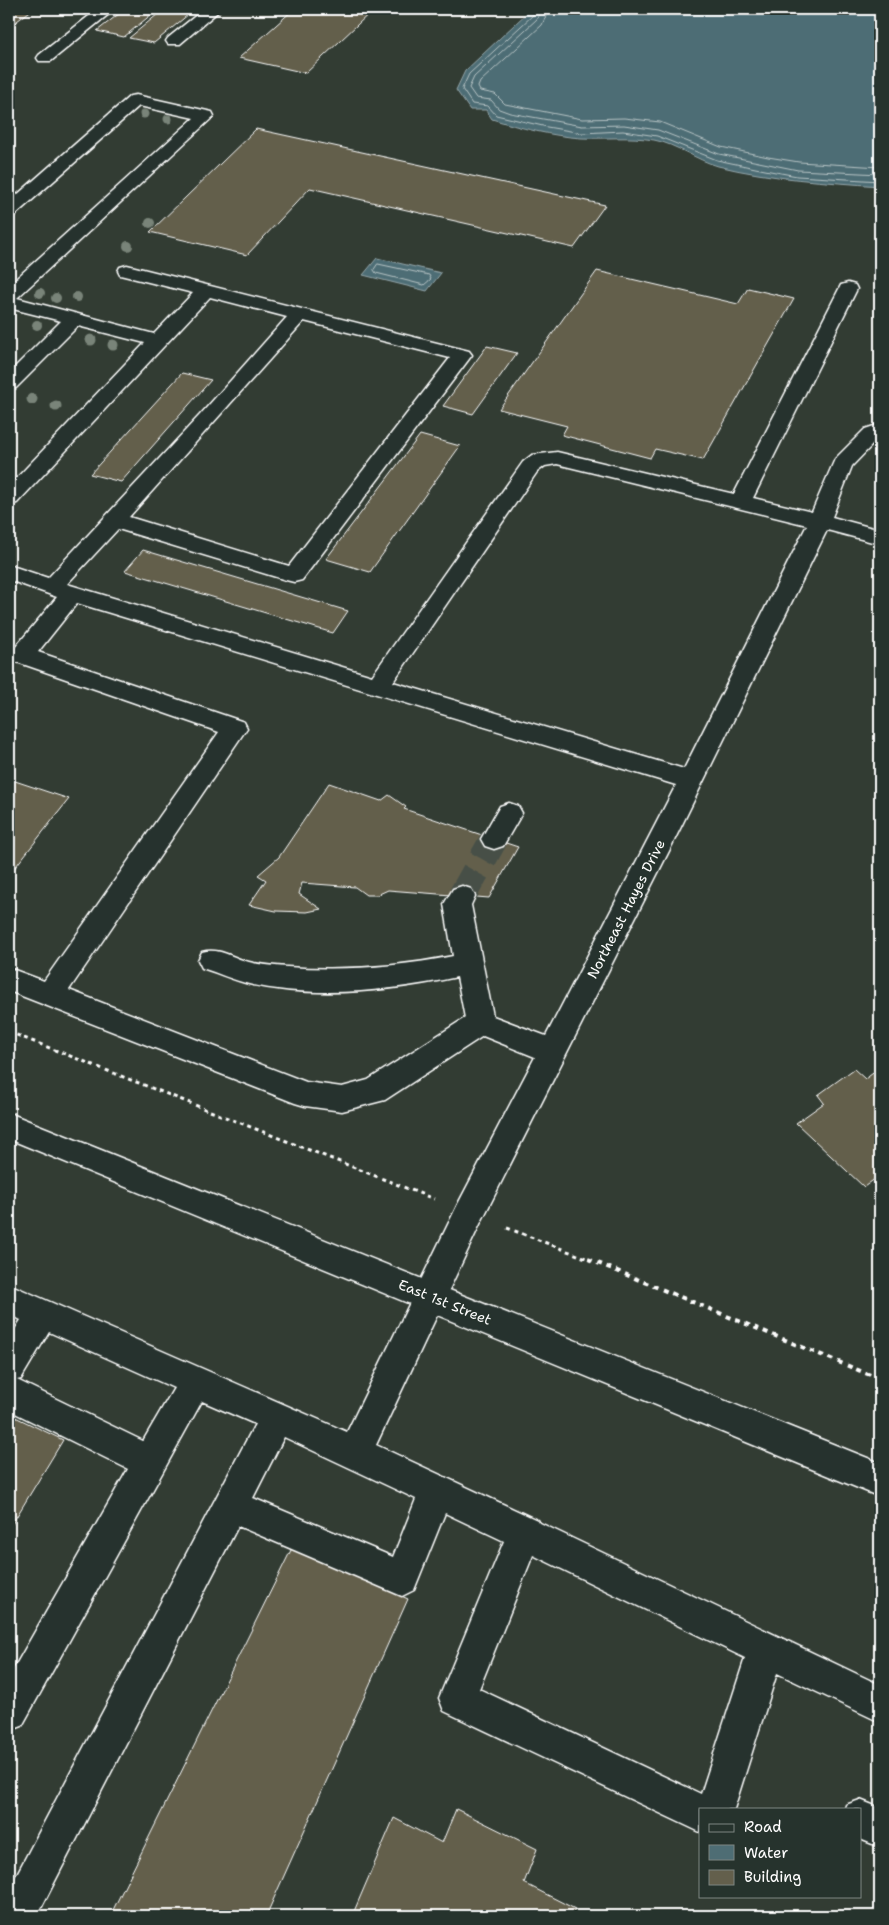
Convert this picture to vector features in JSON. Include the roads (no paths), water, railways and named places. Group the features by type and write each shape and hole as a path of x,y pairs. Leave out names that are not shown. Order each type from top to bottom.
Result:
{"street":[{"path":"45,58 107,9"},
{"path":"174,41 212,9"},
{"path":"9,211 17,194 136,100 206,116 9,295"},
{"path":"114,520 294,574 462,355 127,271"},
{"path":"740,502 848,289"},
{"path":"9,498 206,290"},
{"path":"9,302 158,341"},
{"path":"50,996 235,728 22,654 62,590 114,520 300,314"},
{"path":"9,384 74,319"},
{"name":"Northeast Hayes Drive","path":"355,1452 469,1214 820,521 842,464 872,433 880,430"},
{"path":"378,686 530,467 539,460 557,458 820,521 880,538"},
{"path":"9,572 62,590 690,780"},
{"path":"494,839 509,813"},
{"path":"459,900 468,964 480,1023"},
{"path":"212,960 249,973 286,978 349,981 414,975 468,964"},
{"path":"9,979 305,1094 342,1099 375,1091 480,1023"},
{"path":"480,1023 553,1051"},
{"name":"East 1st Street","path":"9,1126 880,1480"},
{"path":"9,1299 437,1490 880,1704"},
{"path":"9,1368 42,1314"},
{"path":"9,1712 195,1382"},
{"path":"9,1392 150,1462"},
{"path":"16,1916 277,1417"},
{"path":"231,1506 402,1578 437,1490"},
{"path":"525,1532 457,1698 699,1813"},
{"path":"714,1808 766,1649"},
{"path":"862,1820 880,1828"}],"water":[{"path":"531,9 867,9 880,12 880,186 758,174 718,166 654,140 581,138 559,135 492,119 486,110 470,110 456,90 465,71"},
{"path":"377,258 441,273 427,291 363,275"}],"tunnel":[{"path":"462,896 494,839"}]}
